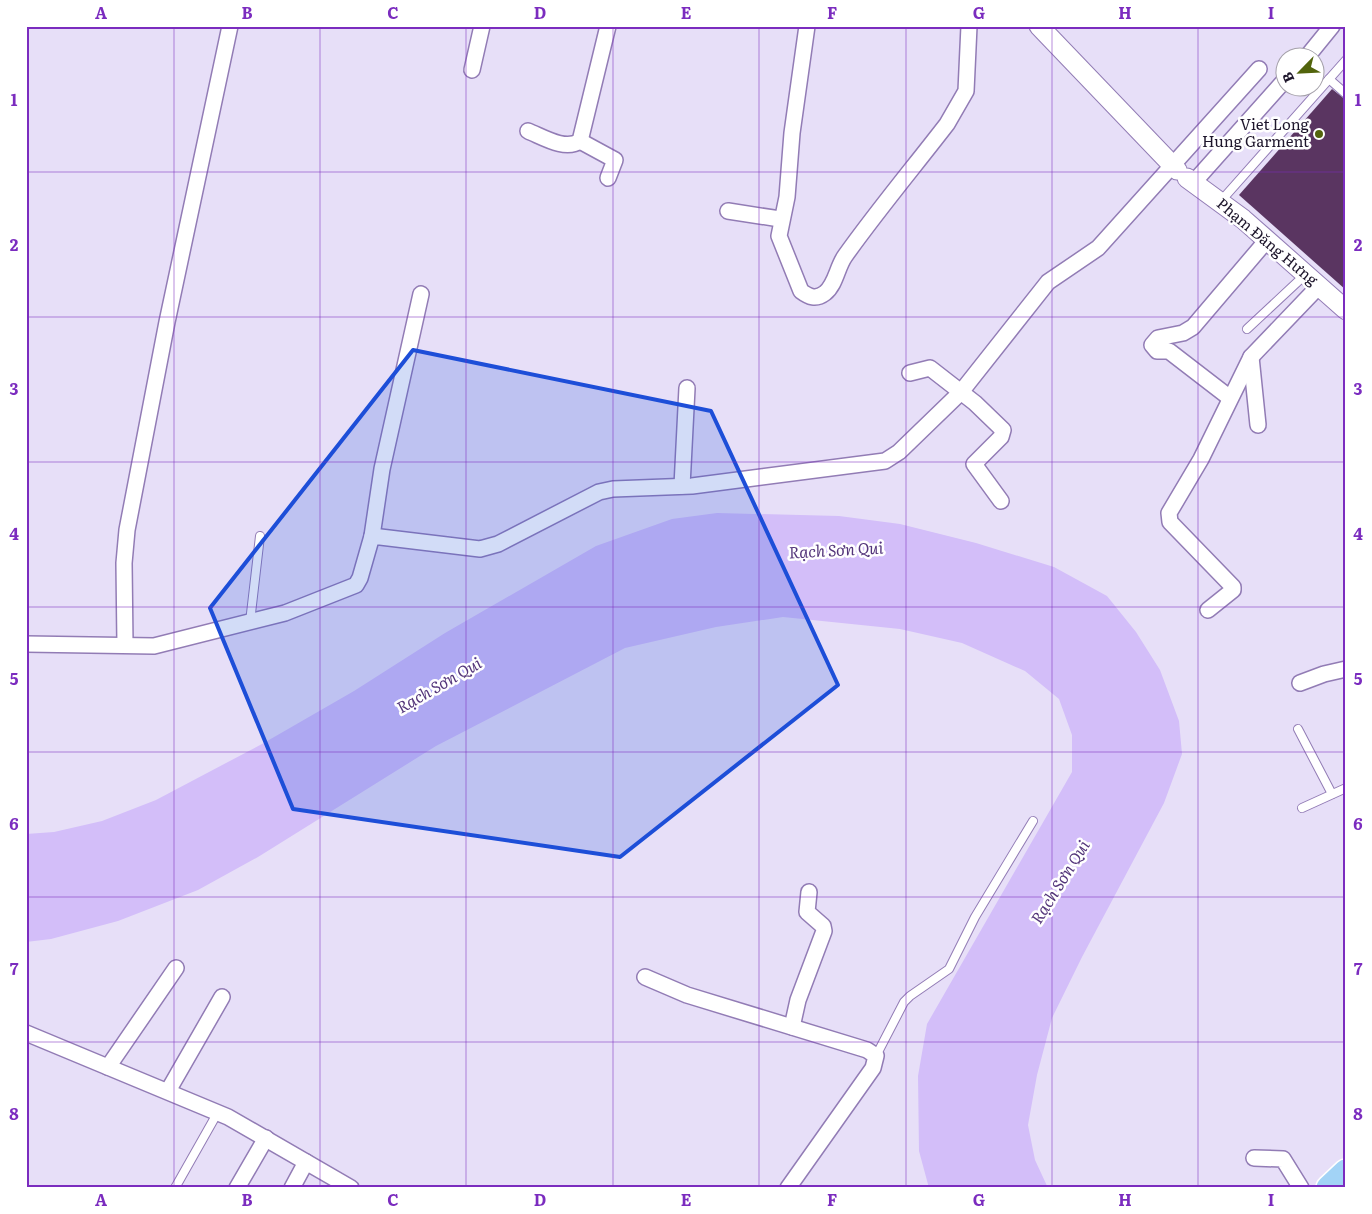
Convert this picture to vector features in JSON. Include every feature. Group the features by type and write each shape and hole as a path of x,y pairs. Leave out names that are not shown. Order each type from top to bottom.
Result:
{"highway":[{"path":"1329,1188 1346,1172"}],"street":[{"path":"125,645 124,564 127,530 167,322 230,26"},
{"path":"472,70 482,26"},
{"path":"528,131 565,145 575,144 580,141 608,26"},
{"path":"808,26 792,133 787,197 780,219 779,236 801,291 808,297 815,298 830,288 844,257 947,124 960,103 968,82 969,26"},
{"name":"Phạm Đăng Hưng","path":"1039,26 1182,174 1268,240 1346,310"},
{"path":"1314,48 1332,26"},
{"path":"1182,174 1259,69"},
{"path":"372,536 480,549 489,548 599,492 613,489 682,486 885,462 900,452 967,396 1048,282 1098,248 1274,90"},
{"path":"580,141 615,160 608,178"},
{"path":"728,211 780,219"},
{"path":"1230,398 1169,351 1154,350 1152,345 1158,338 1183,333 1193,327 1268,240"},
{"path":"1208,610 1233,590 1233,587 1168,518 1169,513 1201,459 1251,357 1313,280"},
{"path":"26,644 154,646 285,613 356,585 360,578 372,536 382,469 421,294"},
{"path":"1251,357 1258,425"},
{"path":"910,373 930,368 967,396 1003,430 1001,436 974,464 1001,501"},
{"path":"682,486 687,388"},
{"path":"1300,683 1324,674 1346,669"},
{"path":"792,1027 798,1000 824,931 823,926 806,912 810,892"},
{"path":"108,1067 176,968"},
{"path":"645,977 687,995 867,1050 876,1056 873,1068 788,1188"},
{"path":"168,1091 222,997"},
{"path":"26,1033 218,1112 351,1188"},
{"path":"236,1188 266,1138"},
{"path":"1254,1158 1283,1159 1301,1188"},
{"path":"292,1188 306,1162"}],"lane":[{"path":"1220,202 1346,60"},
{"path":"1329,79 1346,94"},
{"path":"1247,329 1313,280"},
{"path":"250,622 260,536"},
{"path":"1298,729 1332,794"},
{"path":"1302,808 1346,788"},
{"path":"876,1056 904,1002 949,969 975,917 1032,821"},
{"path":"175,1188 218,1112"}],"highlighted area":[{"path":"413,350 711,411 838,685 620,857 293,809 210,608"}],"water":[{"name":"Rạch Sơn Qui","path":"717,513 839,516 900,524 976,543 1054,567 1107,596 1136,632 1160,670 1179,721 1182,754 1164,803 1082,957 1052,1018 1037,1075 1028,1125 1035,1160 1048,1188 929,1188 919,1151 918,1076 927,1024 1072,772 1072,735 1059,699 1025,671 962,643 900,629 783,617 716,627 625,648 436,746 258,857 198,890 118,921 51,939 26,942 26,834 54,832 102,821 156,800 262,744 354,691 445,633 596,546 672,519"}],"building":[{"name":"Viet Long Hung Garment","path":"1332,89 1346,100 1346,290 1239,195"}],"place":[{"name":"Viet Long Hung Garment","path":"1319,134"}]}
